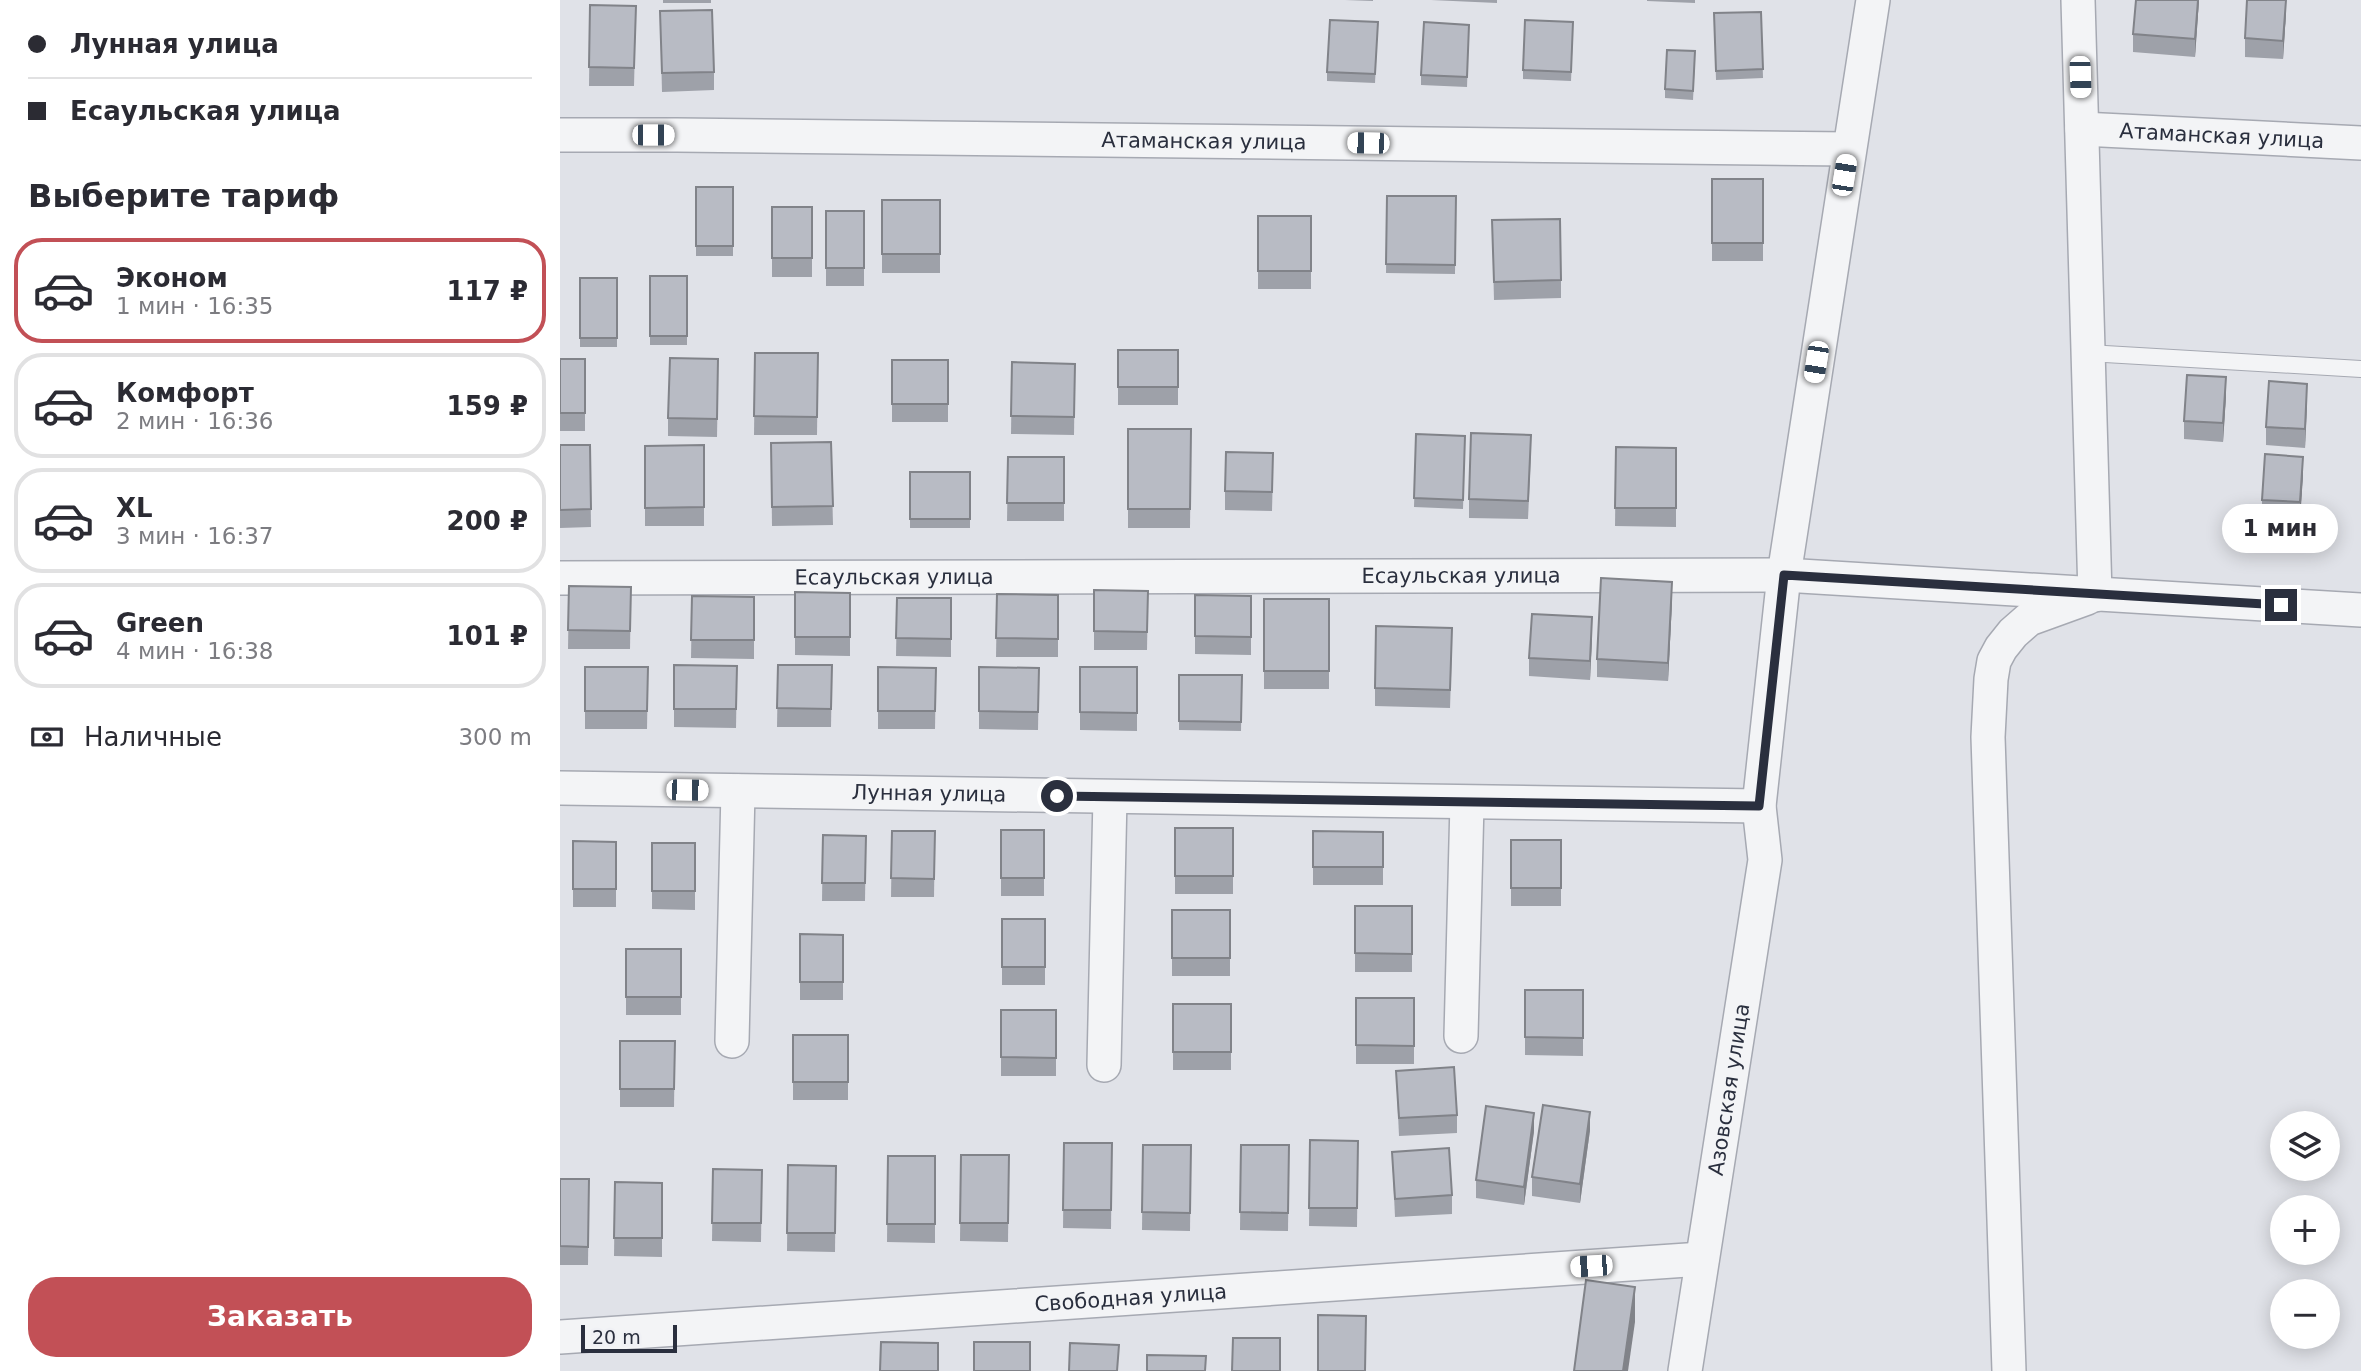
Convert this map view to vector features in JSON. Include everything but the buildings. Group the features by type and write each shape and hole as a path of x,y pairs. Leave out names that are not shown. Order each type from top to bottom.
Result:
{"street":[{"name":"Азовская улица","path":"1685,1371 1765,860 1759,806 1784,575 1873,0"},
{"path":"2009,1371 1988,737 1991,679 1994,661 2001,648 2029,619 2095,595 2078,0"},
{"name":"Атаманская улица","path":"2082,129 2361,143"},
{"name":"Атаманская улица","path":"560,135 1849,149"},
{"name":"Есаульская улица","path":"560,578 1784,575 2361,610"},
{"name":"Лунная улица","path":"560,788 1759,806"},
{"path":"732,1041 738,791"},
{"path":"1104,1065 1110,797"},
{"path":"1461,1036 1467,803"},
{"name":"Свободная улица","path":"560,1337 1702,1259"}],"lane":[{"path":"2088,353 2361,369"}],"route":[{"path":"1057,796 1759,806 1784,575 2281,605"}]}
